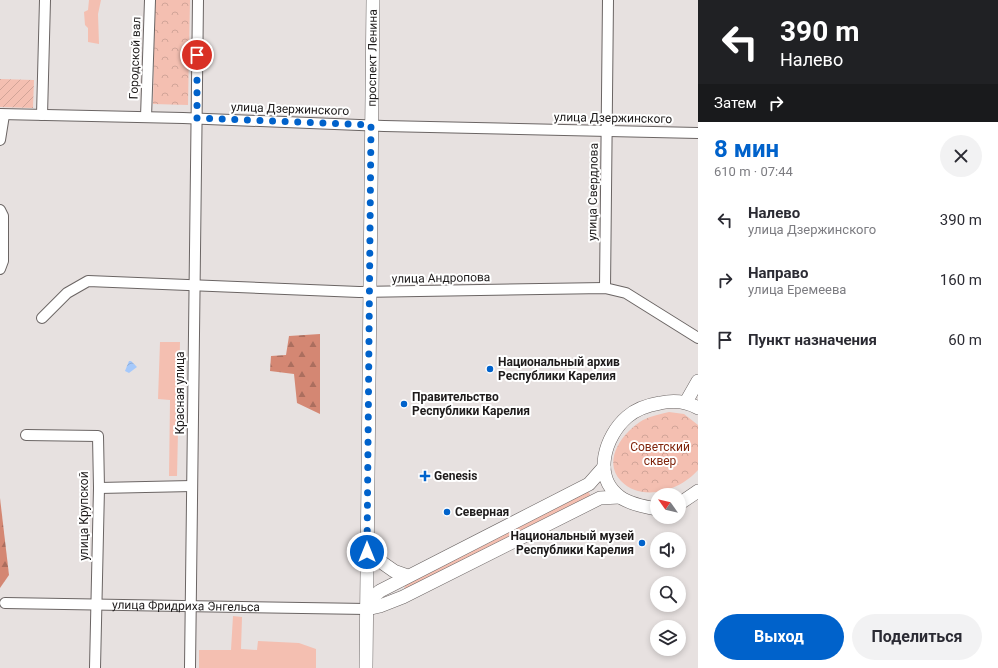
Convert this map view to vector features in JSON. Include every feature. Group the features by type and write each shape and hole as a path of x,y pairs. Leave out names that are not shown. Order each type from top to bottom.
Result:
{"main road":[{"name":"проспект Ленина","path":"366,668 372,0"},
{"path":"686,402 698,381"},
{"path":"650,508 642,507 619,497 611,488 604,467 604,452 610,438 627,416 645,406 665,402 686,402 698,408"},
{"path":"366,609 373,597 402,579 589,484 604,467"},
{"path":"686,499 698,491"},
{"name":"улица Фридриха Энгельса","path":"366,609 380,606 403,597 600,498 619,497"},
{"path":"367,552 394,571 402,579"},
{"path":"402,579 397,591 403,597"}],"street":[{"path":"42,115 46,0"},
{"name":"Городской вал","path":"142,117 150,0"},
{"name":"Красная улица","path":"190,668 193,284 198,0"},
{"name":"улица Свердлова","path":"605,288 608,0"},
{"path":"0,140 2,115"},
{"name":"улица Дзержинского","path":"2,115 197,118 371,125 698,134"},
{"path":"0,210 3,216 3,261 0,269"},
{"name":"улица Андропова","path":"42,318 67,293 88,281 369,292 605,288 626,293 698,338"},
{"name":"улица Крупской","path":"26,435 98,436 99,488 95,668"},
{"path":"99,488 192,486"},
{"name":"улица Фридриха Энгельса","path":"5,603 366,609"}],"green space":[{"path":"89,0 101,0 98,14 99,44 88,42 88,28 85,25 84,12 88,10"},
{"path":"155,0 190,0 188,105 153,104"},
{"path":"0,79 34,80 33,108 0,107"},
{"path":"320,334 320,414 297,403 294,374 270,371 271,356 286,355 289,336"},
{"path":"160,342 180,342 177,476 169,476 170,400 158,399"},
{"name":"Советский сквер","path":"669,412 684,414 698,425 698,470 691,477 672,488 650,488 650,492 640,491 630,488 621,481 615,473 613,464 614,455 622,439 629,431 643,420"},
{"path":"588,491 591,496 410,591 404,589 406,583"},
{"path":"0,498 9,575 0,588"},
{"path":"233,616 242,617 241,649 257,650 258,641 299,643 316,649 316,668 199,668 199,650 231,650"}],"water":[{"path":"129,361 137,367 129,373 125,371"}],"place":[{"name":"Национальный архив Республики Карелия","path":"490,369"},
{"name":"Правительство Республики Карелия","path":"404,404"},
{"name":"Genesis","path":"425,476"},
{"name":"Северная","path":"447,512"},
{"name":"Национальный музей Республики Карелия","path":"642,543"}],"route":[{"path":"197,55 197,118 371,125 367,552"}]}
